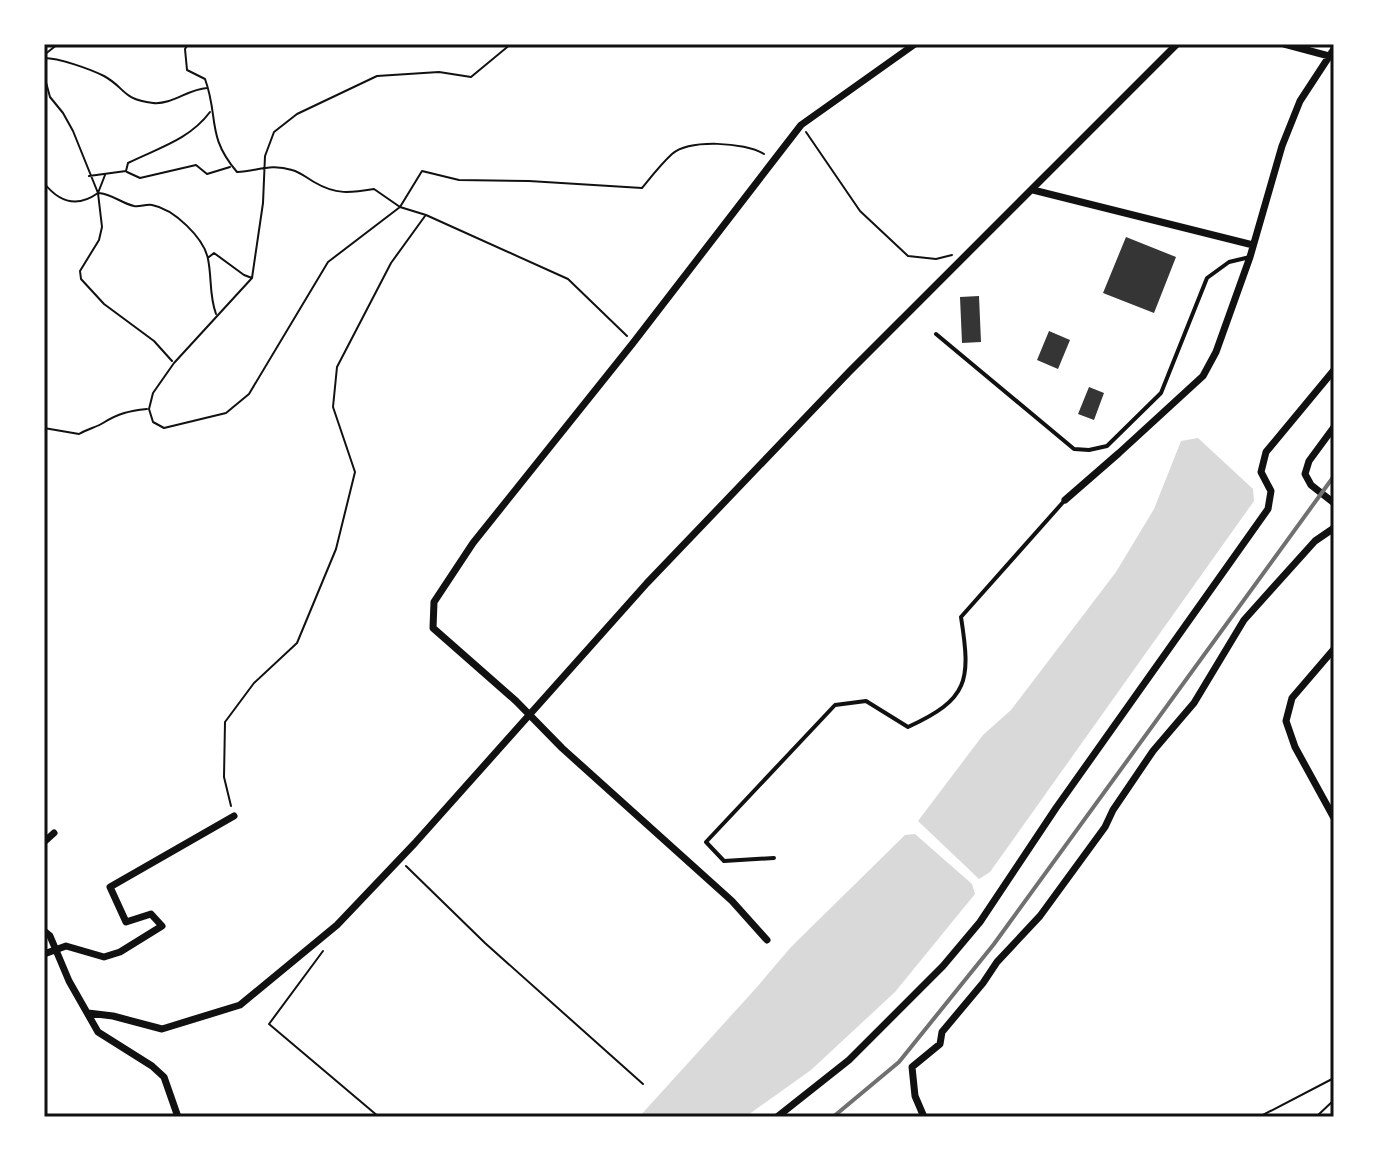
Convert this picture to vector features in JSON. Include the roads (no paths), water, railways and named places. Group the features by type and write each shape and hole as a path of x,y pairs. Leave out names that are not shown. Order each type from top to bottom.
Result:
{"street":[{"path":"767,940 732,901 433,628 434,602 473,543 633,343 801,125 915,44"},
{"path":"88,1013 162,1029 240,1005 337,925 679,550 849,372 1177,44"},
{"path":"1065,500 1203,376 1216,352 1250,257 1282,146 1300,101 1331,53 1284,44"},
{"path":"1033,190 1253,245"},
{"path":"777,1117 849,1060 943,966 980,922 1056,808 1268,509 1271,491 1261,472 1266,452 1334,370"},
{"path":"1334,427 1309,461 1305,474 1311,485 1334,503"},
{"path":"924,1117 915,1096 912,1067 940,1044 942,1032 997,962 1040,916 1105,827 1153,751 1194,703 1244,620 1315,541 1334,528"},
{"path":"1334,649 1292,698 1286,721 1295,747 1334,818"},
{"path":"44,954 66,946 104,957 120,952 162,926 151,914 126,922 110,887 234,816"},
{"path":"44,842 54,833"},
{"path":"44,931 50,936 69,981 98,1032 164,1077 178,1117"}],"lane":[{"path":"936,334 1074,449 1107,446 1161,393 1207,278 1229,262 1250,257"},
{"path":"774,858 724,861 706,842 835,705 866,701 908,727 940,712 955,698 967,673 961,617 1065,500"}],"railway":[{"path":"833,1117 899,1062 994,944 1334,476"}]}
